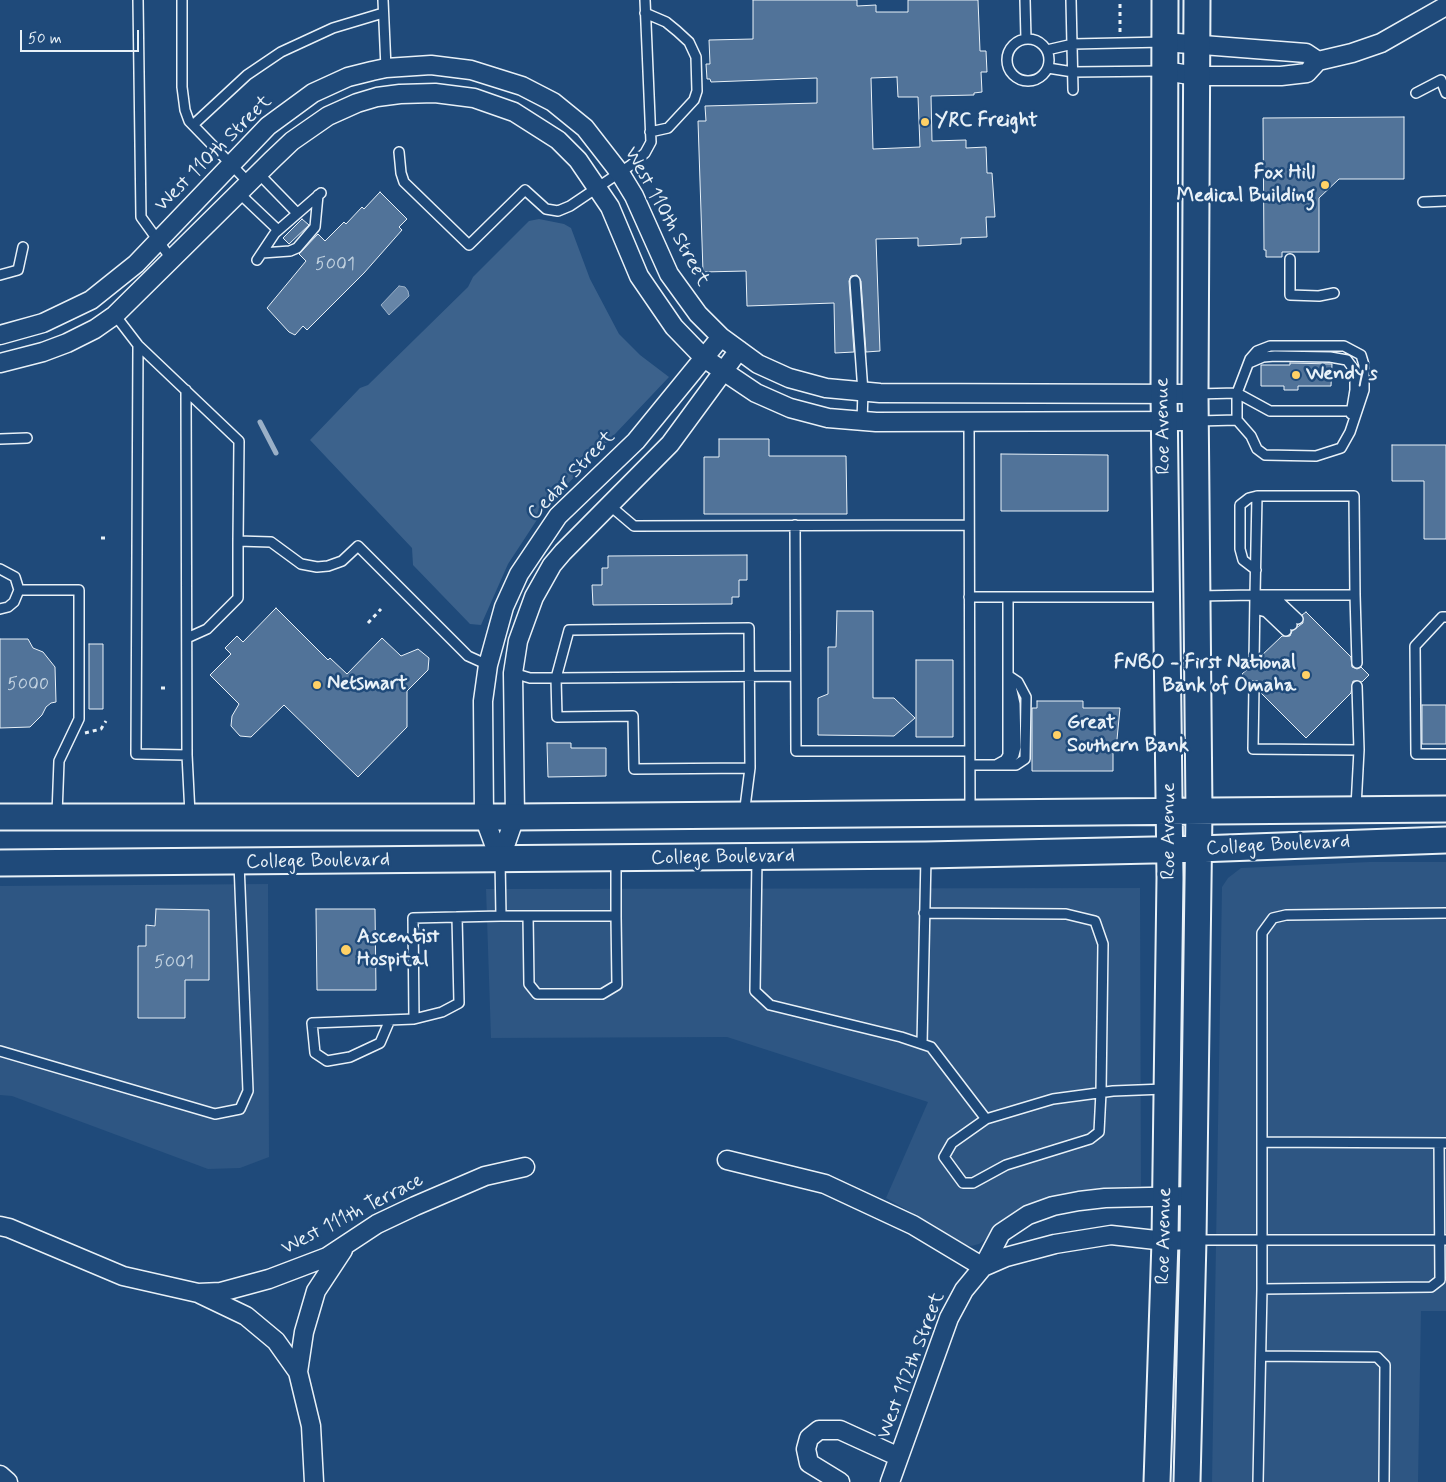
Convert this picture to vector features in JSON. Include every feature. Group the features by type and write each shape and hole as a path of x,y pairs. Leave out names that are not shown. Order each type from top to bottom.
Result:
{"main road":[{"name":"Roe Avenue","path":"1157,1482 1166,1198 1170,850 1164,420 1165,0"},
{"name":"Roe Avenue","path":"1187,1482 1193,1240 1199,812 1196,421 1197,0"},
{"path":"1166,550 1178,566 1179,580 1184,587 1198,596"},
{"path":"1166,597 1178,603 1184,612 1183,632 1188,642 1199,647"},
{"name":"College Boulevard","path":"0,817 515,817 1446,809"},
{"name":"College Boulevard","path":"0,863 926,855 1198,850 1446,840"}],"street":[{"path":"1165,71 1196,76 1281,76 1307,73 1318,61 1352,54 1380,43 1446,6"},
{"path":"1164,42 1306,53 1318,61"},
{"name":"West 110th Street","path":"0,335 43,323 91,300 136,264 268,126 313,93 348,77 386,68 431,65 452,66 489,74 522,86 553,102 585,128 620,173 634,196 669,274 698,314 721,337 758,364 789,378 826,388 863,392 1196,394"},
{"path":"0,362 28,357 67,343 96,328 115,315 292,142 341,109 377,97 435,93 474,98 514,112 536,124 558,140 578,160 610,207 639,276 674,327 704,358 756,393 790,408 828,418 862,421 1196,421"},
{"name":"Cedar Street","path":"500,860 484,816 483,701 488,665 504,607 519,574 538,542 558,516 636,441 721,337"},
{"path":"500,860 515,817 511,696 513,673 518,641 534,597 542,581 568,546 670,444 725,372 739,350"},
{"path":"968,393 969,422"},
{"path":"488,665 513,673"},
{"path":"727,1160 825,1184 913,1225 983,1267"},
{"name":"West 111th Terrace","path":"0,1226 123,1276 198,1293 221,1292 269,1279 327,1256 377,1224 415,1206 485,1176 525,1167"},
{"name":"West 112th Street","path":"890,1482 949,1318 964,1290 983,1267 1001,1233 1028,1215 1079,1201 1105,1198 1193,1196"},
{"name":"West 112th Street","path":"983,1267 1006,1257 1055,1244 1111,1235 1165,1241 1193,1240"},
{"path":"298,1372 304,1332 316,1290 348,1244"},
{"path":"198,1293 246,1316 276,1341 298,1372 311,1426 314,1482"},
{"name":"West 112th Street","path":"840,1482 809,1463 806,1449 809,1438 820,1430 840,1430 899,1456"},
{"path":"0,1475 8,1482"}],"lane":[{"path":"138,0 140,217 172,260"},
{"path":"182,0 182,87 185,110 193,125 249,184 278,230"},
{"path":"383,0 386,68"},
{"path":"399,152 404,182 469,245 525,190 546,210 558,211 570,206 620,173 645,153 650,142 645,0"},
{"path":"1024,0 1026,39"},
{"path":"1071,0 1074,90"},
{"path":"193,125 247,75 281,52 333,28 383,13"},
{"path":"645,13 666,22 689,42 694,49 696,66 697,91 694,100 668,128 650,132"},
{"path":"1026,39 1037,41 1047,50 1049,57 1048,68 1043,76 1030,81 1016,78 1011,73 1006,60 1008,53 1017,42 1026,39"},
{"path":"1047,50 1073,44 1164,42"},
{"path":"1048,68 1073,72 1165,71"},
{"path":"1416,93 1441,80 1446,93"},
{"path":"249,184 297,213"},
{"path":"319,194 315,227 296,248 290,251 260,256 278,230 297,213 319,194"},
{"path":"1423,202 1446,201"},
{"path":"0,276 18,270 23,247"},
{"path":"1290,259 1290,295 1319,296 1334,293"},
{"path":"856,281 863,392 862,421"},
{"path":"115,315 138,345 239,441 238,598 207,629 187,638"},
{"path":"138,345 136,754 187,755"},
{"path":"1270,346 1344,346 1353,349 1360,355 1364,365 1364,390 1354,411 1346,441 1341,448 1316,456 1266,455 1257,449 1251,436 1238,420 1237,393 1249,363 1257,352 1270,346"},
{"path":"186,390 187,755 190,817"},
{"path":"1196,394 1237,393 1270,411 1354,411"},
{"path":"1196,421 1238,420"},
{"path":"969,422 970,814"},
{"path":"0,439 26,438"},
{"path":"1256,570 1243,560 1240,548 1240,504 1249,498 1257,496 1354,496 1357,663"},
{"path":"1254,662 1257,496"},
{"path":"608,504 634,526 969,525"},
{"path":"795,525 796,751 970,751"},
{"path":"238,542 271,542 302,564 317,567 328,566 342,561 358,546 468,656 488,665"},
{"path":"0,569 15,577 19,590 14,602 0,609"},
{"path":"19,590 79,590 79,718 59,761 58,817"},
{"path":"1255,601 1355,595"},
{"path":"969,596 1166,597"},
{"path":"1198,596 1281,603 1292,625 1266,612 1255,601"},
{"path":"1001,765 1008,755 1008,597"},
{"path":"1446,617 1442,617 1415,646 1416,754 1446,754"},
{"path":"744,815 750,768 749,628 569,630 556,678 557,717 633,716 634,769 750,768"},
{"path":"513,673 530,678 795,676"},
{"path":"970,765 1023,763 1026,750 1026,697 1018,682 1009,676"},
{"path":"1254,686 1253,748 1359,750"},
{"path":"1355,689 1358,703 1359,750 1356,810"},
{"path":"922,1044 926,855"},
{"path":"757,857 756,991 770,1005 901,1036 931,1047 986,1119"},
{"path":"528,916 529,984 537,994 602,994 617,985 616,859"},
{"path":"500,860 501,916"},
{"path":"0,1051 215,1114 240,1109 248,1091 239,862"},
{"path":"924,913 1066,914 1096,921 1104,944 1102,1092 1098,1132 1090,1139 1006,1165 973,1183 963,1183 944,1157 952,1144 986,1119 1053,1099 1102,1092 1167,1089"},
{"path":"1258,1482 1262,1289 1262,933 1266,924 1273,918 1286,914 1446,913"},
{"path":"414,1019 413,918 616,916"},
{"path":"389,1022 380,1043 350,1057 327,1060 316,1053 312,1023 389,1022 414,1019 442,1012 459,1003 458,917"},
{"path":"1262,1142 1442,1143 1443,1240 1440,1280 1431,1287 1262,1289"},
{"path":"1193,1240 1443,1240"},
{"path":"1261,1356 1377,1358 1385,1365 1384,1482"}],"path":[{"path":"1120,0 1120,34"},
{"path":"101,538 107,538"},
{"path":"368,623 381,609"},
{"path":"161,688 166,688"},
{"path":"84,733 101,728 106,721"}],"shaded area":[{"path":"539,219 564,224 571,228 590,279 619,334 640,355 669,377 544,509 508,564 481,625 470,624 413,565 412,548 310,440 360,388 368,385 468,287 473,277 529,221"},
{"path":"399,286 405,287 409,296 389,315 381,305"},
{"path":"1369,862 1446,862 1446,1311 1421,1311 1418,1482 1212,1482 1222,887 1228,878 1241,868"},
{"path":"268,884 269,1157 240,1168 208,1169 12,1096 0,1095 0,886"},
{"path":"1140,888 1141,1186 1105,1188 1060,1197 1020,1214 979,1244 971,1246 960,1244 934,1225 886,1198 928,1102 727,1037 491,1038 486,889"}],"building":[{"path":"753,0 857,0 857,6 876,5 876,12 908,12 908,0 978,0 980,51 986,51 987,72 981,72 982,92 974,93 974,95 931,96 932,141 966,140 966,148 986,147 987,173 992,173 995,217 986,217 987,237 961,238 961,244 918,246 918,238 876,239 880,351 866,352 861,281 857,275 851,276 849,281 854,352 835,353 834,303 747,306 746,271 703,272 698,121 706,121 705,106 817,103 817,78 711,82 710,79 707,79 706,64 710,64 709,40 753,39","holes":["897,77 898,97 918,97 920,147 873,149 871,78"]},
{"name":"Fox Hill Medical Building","path":"1404,117 1404,179 1339,179 1319,198 1319,252 1282,252 1282,257 1266,257 1266,250 1264,250 1263,118"},
{"path":"380,192 407,219 399,227 402,230 364,273 307,330 303,326 295,335 289,332 267,308 306,261 299,254 318,234 325,241 344,222 346,224 362,207 364,209"},
{"path":"302,219 309,225 289,244 283,238"},
{"name":"Wendy's","path":"1290,363 1332,364 1331,386 1298,386 1298,390 1284,390 1284,386 1261,386 1261,365 1290,365"},
{"path":"719,439 769,439 769,456 846,456 847,514 704,514 704,457 719,457"},
{"path":"1392,445 1446,445 1446,539 1424,539 1424,481 1392,481"},
{"path":"1001,454 1108,455 1108,511 1001,511"},
{"path":"747,555 747,580 739,580 739,597 732,597 732,604 593,605 592,585 602,585 602,568 608,568 608,556"},
{"name":"Netsmart","path":"276,608 328,660 330,658 347,674 382,638 401,656 418,649 429,658 428,670 407,691 407,727 358,777 284,705 251,737 240,736 231,726 232,716 239,704 210,675 231,654 225,648 237,636 243,642"},
{"path":"837,611 873,611 873,698 894,698 915,718 894,736 818,735 818,698 828,694 828,647 836,647"},
{"name":"FNBO - First National Bank of Omaha","path":"1306,612 1351,657 1352,667 1357,669 1361,667 1369,675 1362,682 1353,681 1351,693 1306,738 1260,692 1258,681 1250,682 1242,674 1250,667 1259,666 1260,657 1282,636 1290,636 1292,631 1303,623 1302,615"},
{"path":"0,639 28,639 33,648 43,652 55,667 56,702 46,707 42,715 30,727 0,728"},
{"path":"89,644 103,644 103,709 89,709"},
{"path":"916,660 953,660 953,737 916,737"},
{"name":"Great Southern Bank","path":"1037,701 1083,701 1083,708 1120,708 1116,750 1113,750 1113,771 1032,771 1032,708 1037,708"},
{"path":"1422,705 1446,705 1446,744 1422,744"},
{"path":"547,743 571,743 571,748 606,748 606,776 548,777"},
{"path":"156,909 209,910 209,980 185,980 185,1018 138,1018 138,946 146,946 146,925 155,926"},
{"name":"Ascentist Hospital","path":"316,909 375,909 376,990 317,990"}],"waterway":[{"path":"260,422 276,453"}],"place":[{"name":"YRC Freight","path":"925,122"},
{"name":"Fox Hill Medical Building","path":"1325,185"},
{"name":"Wendy's","path":"1296,375"},
{"name":"FNBO - First National Bank of Omaha","path":"1306,675"},
{"name":"Netsmart","path":"317,685"},
{"name":"Great Southern Bank","path":"1057,735"},
{"name":"Ascentist Hospital","path":"346,950"}]}
